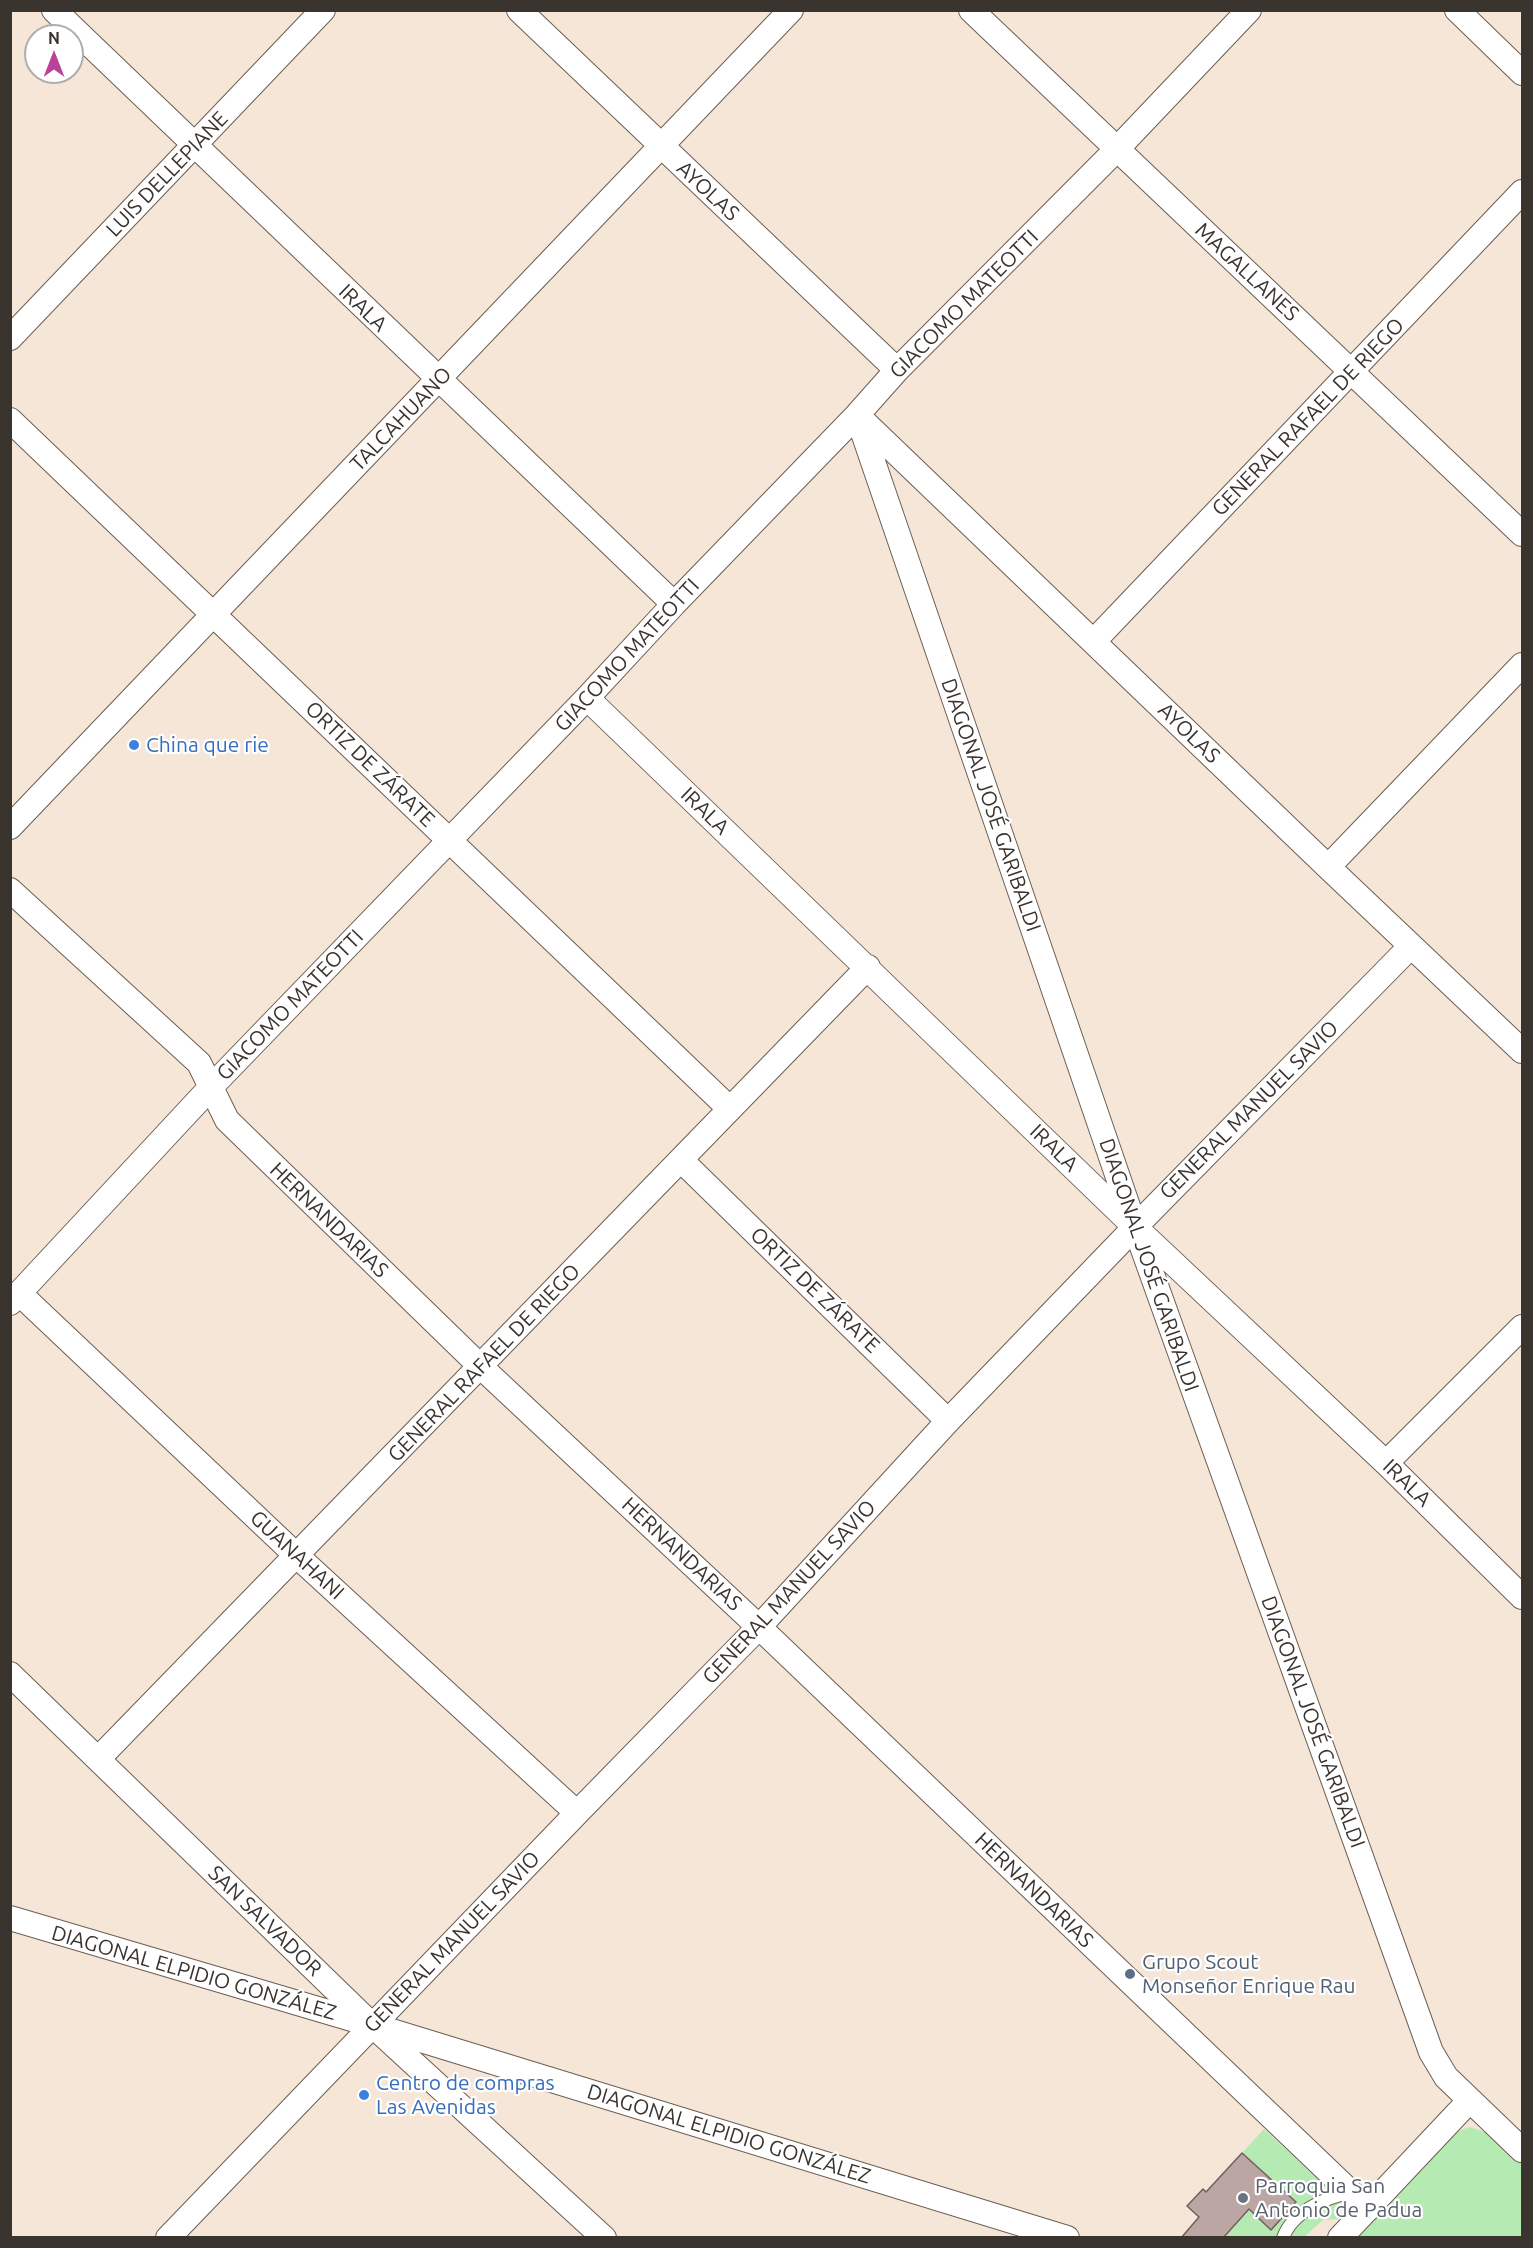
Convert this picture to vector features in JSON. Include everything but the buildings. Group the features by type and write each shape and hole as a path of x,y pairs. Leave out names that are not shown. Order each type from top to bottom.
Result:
{"street":[{"name":"IRALA","path":"54,10 438,380 674,603"},
{"name":"LUIS DELLEPIANE","path":"10,338 322,10"},
{"name":"AYOLAS","path":"519,10 897,370"},
{"name":"TALCAHUANO","path":"10,827 791,10"},
{"name":"MAGALLANES","path":"971,10 1522,534"},
{"name":"GIACOMO MATEOTTI","path":"15,1299 211,1087 587,698 674,603 857,415 897,370 1117,149 1249,10"},
{"path":"1456,10 1522,73"},
{"name":"GENERAL RAFAEL DE RIEGO","path":"1094,642 1522,192"},
{"name":"AYOLAS","path":"857,415 1522,1051"},
{"name":"DIAGONAL JOSÉ GARIBALDI","path":"857,415 1135,1227 1431,2052 1446,2077 1470,2100"},
{"name":"ORTIZ DE ZÁRATE","path":"10,420 730,1109"},
{"path":"1328,867 1522,665"},
{"name":"IRALA","path":"587,698 1135,1227 1386,1463 1522,1598"},
{"name":"HERNANDARIAS","path":"10,890 199,1063 227,1120 480,1366 759,1627 1359,2201"},
{"name":"GENERAL MANUEL SAVIO","path":"168,2238 577,1812 759,1627 948,1421 1411,946"},
{"name":"GENERAL RAFAEL DE RIEGO","path":"99,1758 868,967"},
{"name":"ORTIZ DE ZÁRATE","path":"681,1160 948,1421"},
{"name":"GUANAHANI","path":"15,1299 577,1812"},
{"path":"1386,1463 1522,1327"},
{"name":"SAN SALVADOR","path":"10,1674 372,2025 604,2238"},
{"name":"DIAGONAL ELPIDIO GONZÁLEZ","path":"10,1918 372,2025 1067,2238"},
{"path":"1340,2238 1359,2201 1470,2100 1522,2150"}],"lane":[{"path":"1283,2238 1285,2232 1299,2217 1315,2204 1335,2195 1359,2201"}],"green space":[{"path":"1470,2127 1488,2133 1522,2165 1522,2237 1355,2238 1452,2133"},
{"path":"1264,2129 1331,2191 1340,2206 1341,2216 1337,2219 1323,2220 1304,2237 1223,2238 1245,2206 1271,2229 1296,2202 1242,2153"}],"place":[{"name":"China que rie","path":"134,745"},
{"name":"Grupo Scout Monseñor Enrique Rau","path":"1130,1974"},
{"name":"Centro de compras Las Avenidas","path":"364,2095"},
{"name":"Parroquia San Antonio de Padua","path":"1243,2198"}]}
